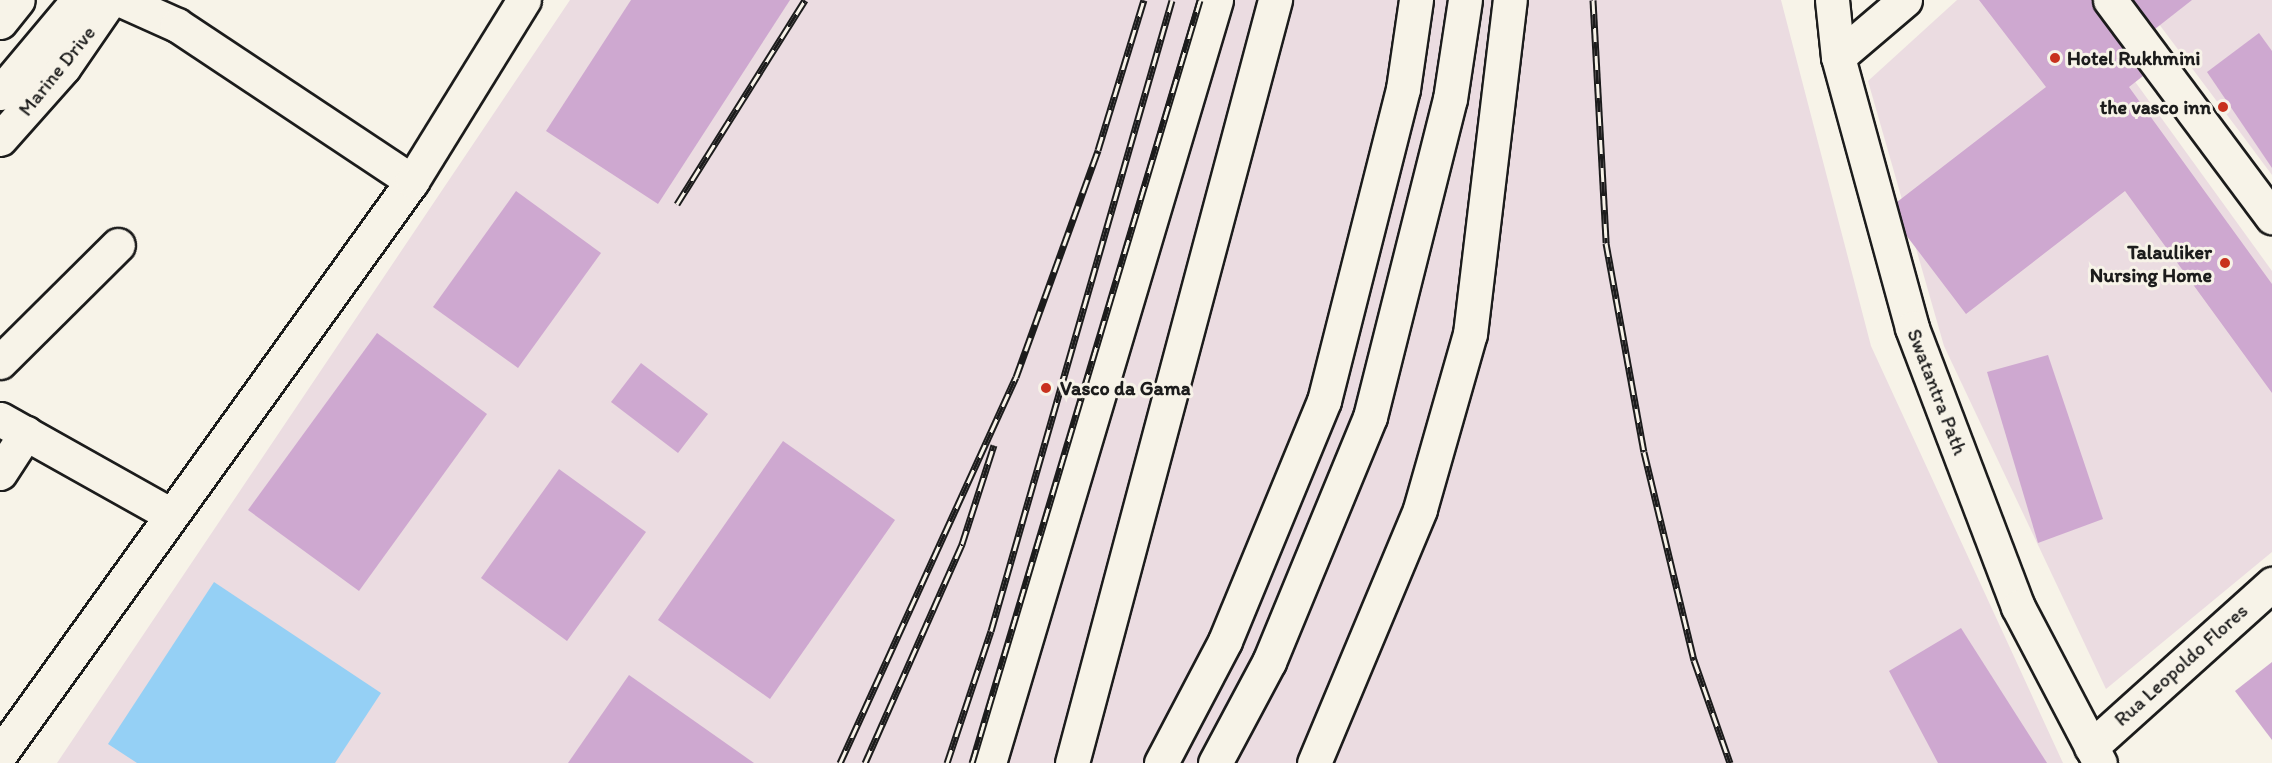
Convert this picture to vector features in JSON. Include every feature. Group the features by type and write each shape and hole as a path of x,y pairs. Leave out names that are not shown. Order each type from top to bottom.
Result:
{"main road":[{"path":"0,22 18,0"},
{"path":"0,93 78,0"},
{"name":"Marine Drive","path":"0,139 64,67 110,0"},
{"path":"121,0 177,25 411,181"},
{"path":"0,754 411,181 524,0"},
{"path":"989,763 1216,0"},
{"path":"1072,763 1275,0"},
{"path":"1161,763 1225,641 1324,401 1403,89 1416,0"},
{"path":"1215,763 1269,662 1370,417 1450,99 1465,0"},
{"path":"1314,763 1420,509 1470,334 1484,241 1510,0"},
{"name":"Swatantra Path","path":"1832,0 1838,57 1912,328 2018,607 2095,755"},
{"path":"1838,57 1905,0"},
{"path":"2110,0 2272,217"},
{"path":"0,362 118,245"},
{"path":"0,473 13,426 171,516"},
{"name":"Rua Leopoldo Flores","path":"2095,755 2272,584"}],"shaded area":[{"name":"Vasco da Gama","path":"570,0 1781,0 1871,346 2063,763 57,763"},
{"path":"1957,0 2076,0 2272,271 2272,552 2106,689 1944,346 1868,81"},
{"path":"2141,0 2272,0 2272,175"}],"water":[{"path":"214,582 381,693 335,763 137,763 108,744"}],"building":[{"path":"631,0 790,0 658,204 546,131"},
{"path":"1979,0 2092,0 2143,76 2129,87 2272,284 2272,393 2125,191 1966,314 1906,235 1897,202 2046,87"},
{"path":"2133,0 2192,0 2155,29"},
{"path":"2259,33 2272,51 2272,168 2207,72"},
{"path":"516,191 601,253 518,368 433,307"},
{"path":"377,333 487,414 359,591 248,510"},
{"path":"2048,355 2103,519 2038,543 1987,372"},
{"path":"641,363 708,414 678,453 611,402"},
{"path":"783,441 895,520 770,699 658,620"},
{"path":"559,469 646,532 567,641 481,578"},
{"path":"1961,628 2047,763 1938,763 1889,671"},
{"path":"2272,662 2272,740 2235,691"},
{"path":"629,675 754,763 568,763"}],"railway":[{"path":"677,204 805,0"},
{"path":"840,763 1016,377 1098,150 1144,0"},
{"path":"947,763 991,631 1172,0"},
{"path":"972,763 1200,0"},
{"path":"1593,0 1606,243 1644,452 1694,660 1730,763"},
{"path":"865,763 962,544 994,445"}],"place":[{"name":"Hotel Rukhmini","path":"2055,58"},
{"name":"the vasco inn","path":"2223,107"},
{"name":"Talauliker Nursing Home","path":"2225,263"},
{"name":"Vasco da Gama","path":"1046,388"}]}
